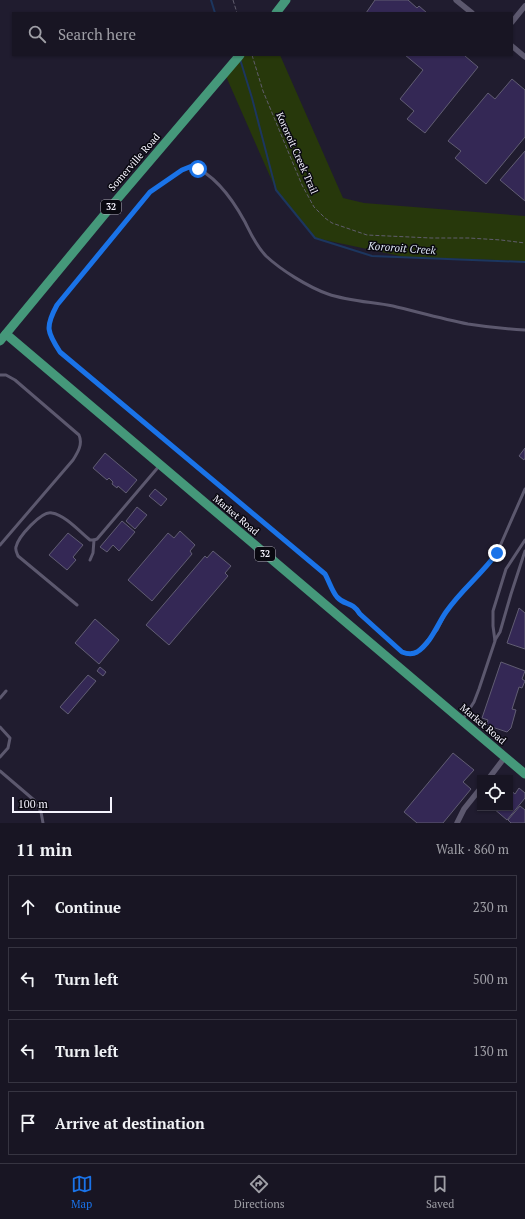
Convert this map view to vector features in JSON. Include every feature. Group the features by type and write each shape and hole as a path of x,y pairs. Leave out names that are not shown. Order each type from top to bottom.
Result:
{"main road":[{"path":"276,12 282,0"},
{"path":"276,12 286,0"},
{"name":"Somerville Road","path":"3,337 114,203 239,56"},
{"name":"Market Road","path":"3,337 160,465 525,774"}],"street":[{"path":"456,0 471,12"},
{"path":"513,21 525,6"},
{"path":"513,47 525,57"},
{"path":"491,775 505,757"},
{"path":"457,823 464,809 477,793"}],"lane":[{"path":"525,330 467,323 392,306 328,294 283,269 265,255 255,242 233,202 218,184 192,166 182,170 150,192 57,305 50,318 48,327 52,339 60,352 325,574 337,597 356,607 360,614 402,652 408,654 418,651 437,630 446,612 461,593 488,565 497,553 525,489"},
{"path":"0,376 9,376 15,380 77,433 81,440 79,450 73,460 0,545"},
{"path":"77,605 18,556 16,553 16,547 20,539 37,519 45,513 52,512 60,516 90,540 97,539 160,465"},
{"path":"90,560 93,553 94,540"},
{"path":"495,641 493,626 496,599 506,569 525,540"},
{"path":"462,721 480,689 495,641 500,632 510,594 525,551"},
{"path":"0,698 6,691"},
{"path":"0,726 10,738 8,748 0,757"},
{"path":"0,771 34,800 41,812 43,823"}],"path":[{"path":"233,0 237,12"},
{"name":"Kororoit Creek Trail","path":"252,56 263,91 302,185 314,207 332,223 373,236 469,238 525,243"}],"green space":[{"path":"239,56 280,56 343,198 364,203 525,216 525,261 405,257 315,238 276,190 225,74"}],"building":[{"path":"375,0 408,0 417,8 419,6 426,12 367,12"},
{"path":"406,56 465,56 478,67 425,133 407,119 414,111 400,99 423,70"},
{"path":"512,79 525,90 525,137 486,184 455,158 461,151 448,141 488,93 495,99"},
{"path":"525,151 525,201 500,180"},
{"path":"525,448 525,458 524,460 519,456"},
{"path":"105,453 137,480 126,493 118,486 117,488 112,484 113,482 109,478 107,480 93,468"},
{"path":"155,489 167,499 161,506 149,496"},
{"path":"137,507 147,515 135,529 126,521"},
{"path":"122,521 135,532 119,551 113,545 107,552 100,547"},
{"path":"180,531 195,545 190,551 192,554 152,601 128,580 168,533 174,538"},
{"path":"68,533 83,545 73,557 76,560 67,570 49,555"},
{"path":"213,551 231,566 225,573 228,576 169,645 146,625 205,556 207,558"},
{"path":"519,608 525,613 525,649 507,643"},
{"path":"95,619 119,640 99,664 75,643"},
{"path":"501,662 525,671 522,679 525,681 522,688 519,687 512,709 516,710 511,728 507,732 486,725 488,720 482,718"},
{"path":"100,667 106,672 103,676 97,671"},
{"path":"88,675 96,681 68,714 60,707"},
{"path":"453,753 474,770 463,782 471,789 443,823 417,823 404,812"},
{"path":"519,788 525,793 525,798 507,820 496,811 513,811 513,792 515,794"},
{"path":"520,806 525,810 525,823 511,823 508,820"}],"waterway":[{"name":"Kororoit Creek","path":"211,0 215,12"},
{"name":"Kororoit Creek","path":"240,59 252,98 276,190 315,238 372,256 525,262"}],"route":[{"path":"198,169 192,166 182,170 150,192 57,305 50,318 48,327 52,339 60,352 325,574 337,597 356,607 360,614 402,652 408,654 418,651 437,630 446,612 461,593 488,565 497,553"}]}
